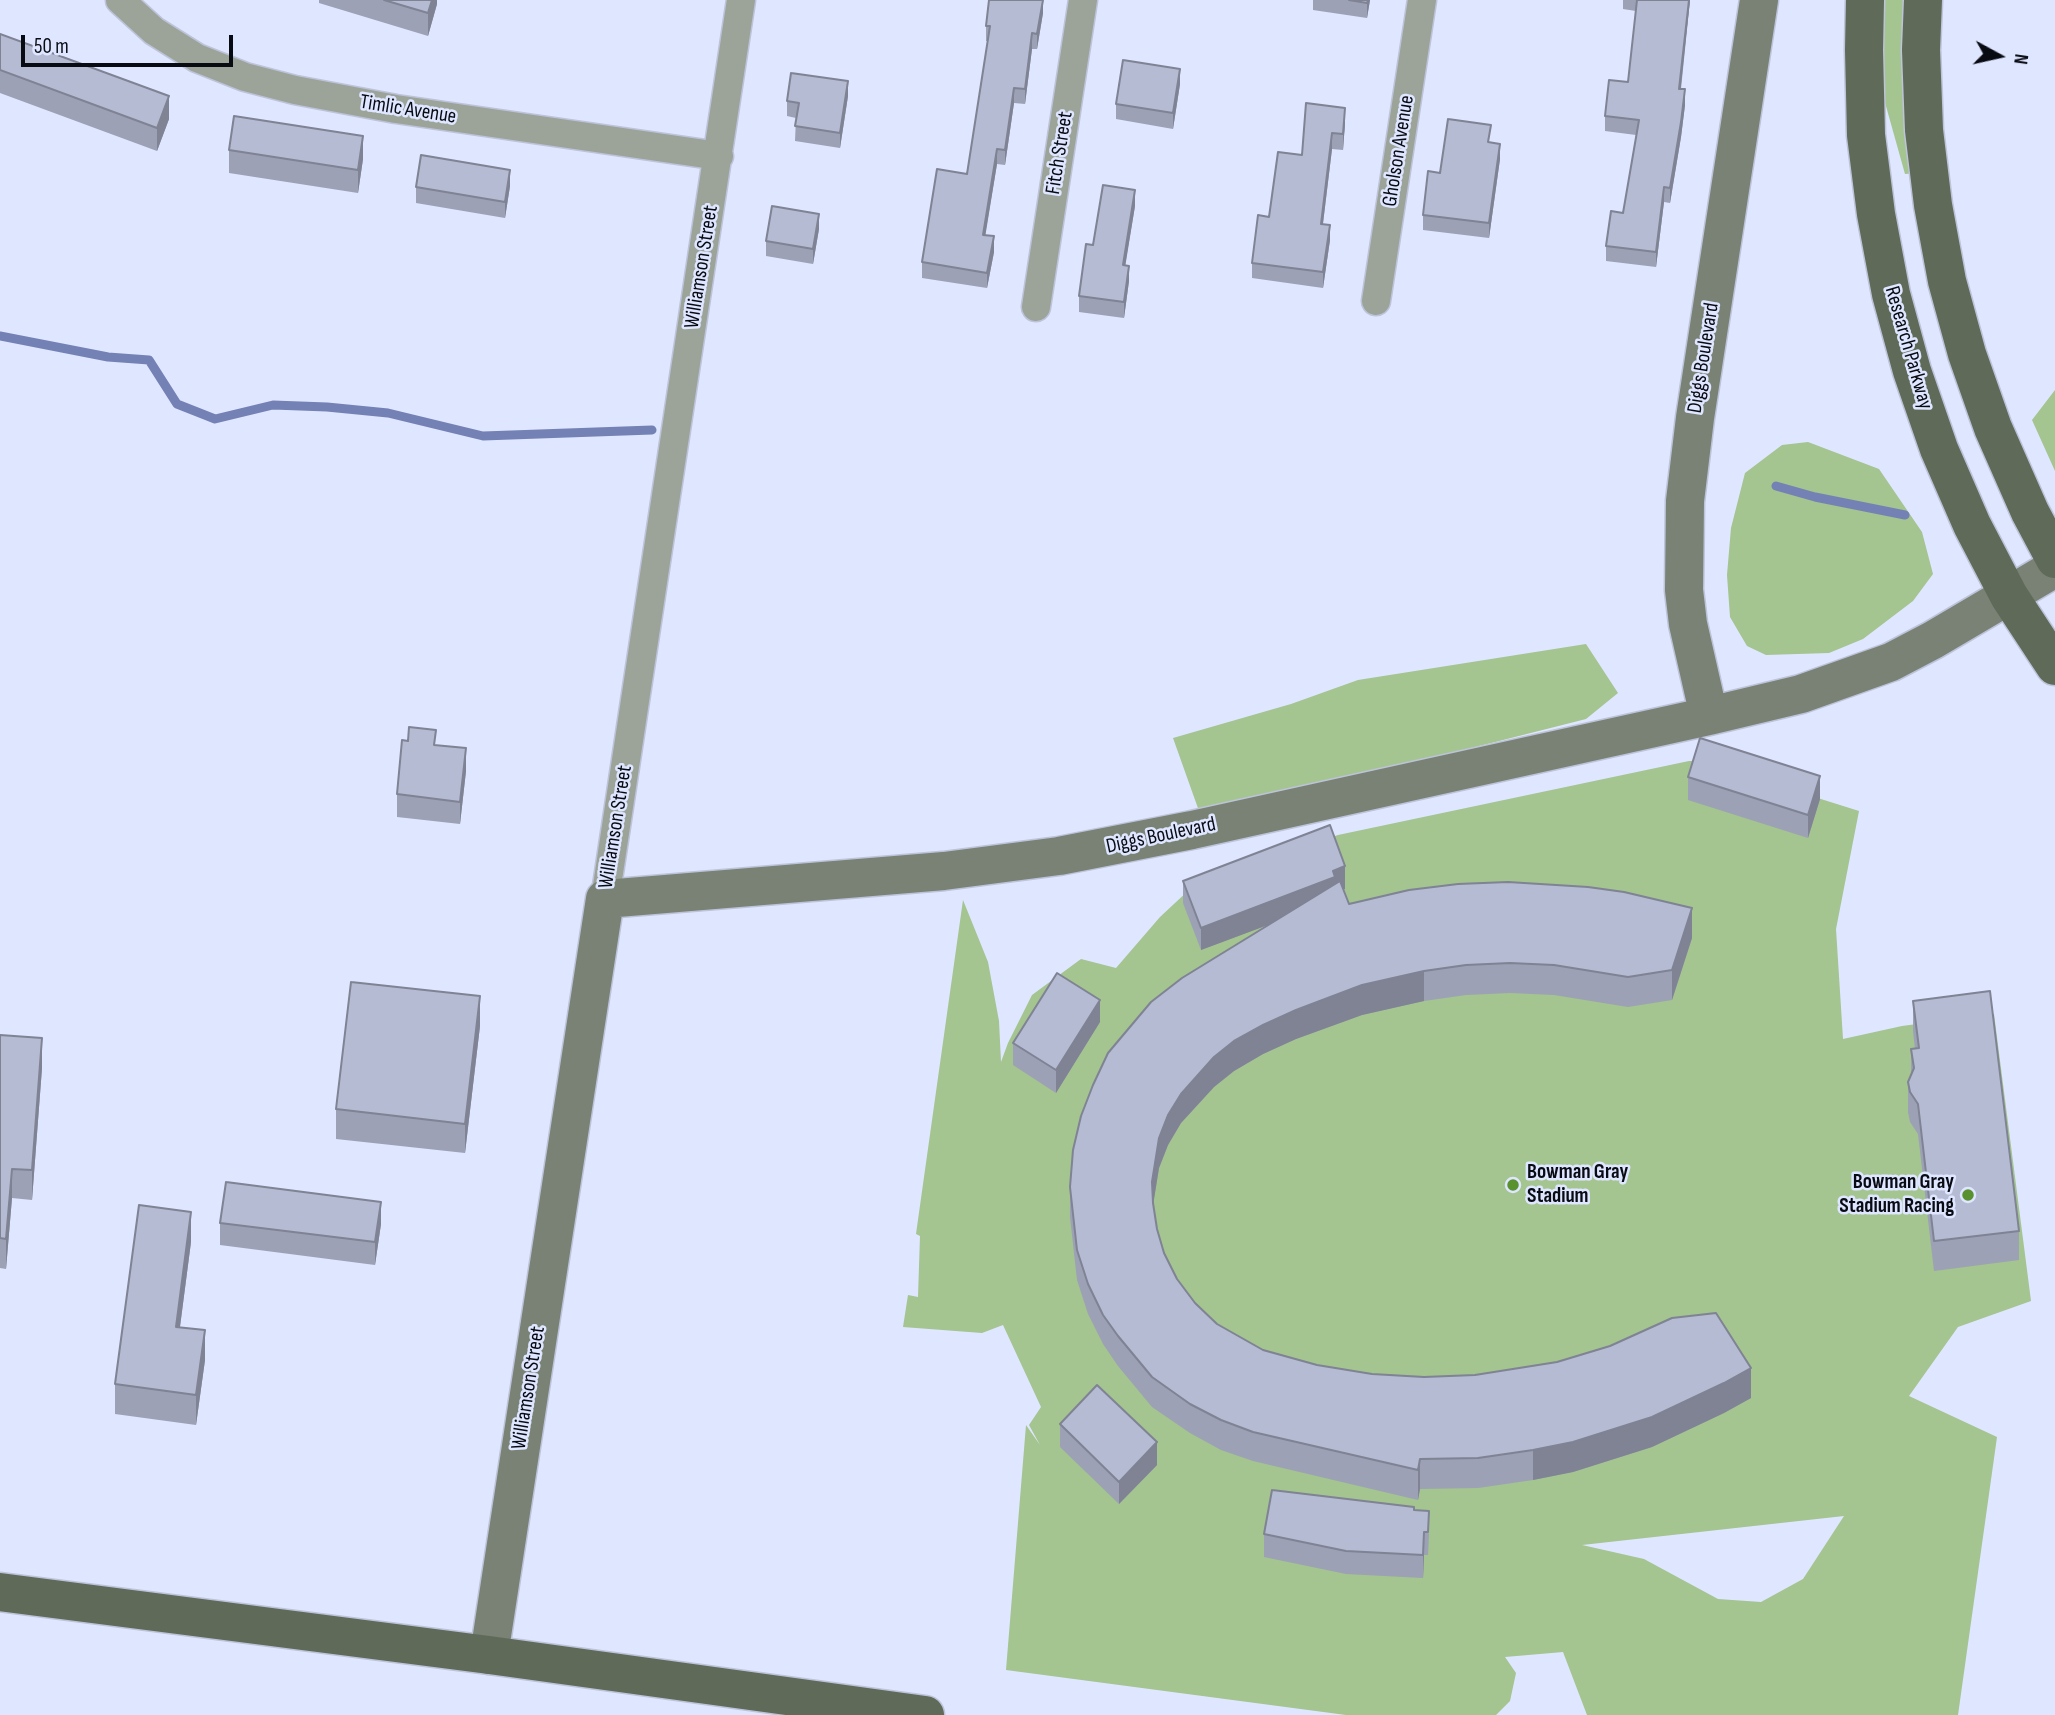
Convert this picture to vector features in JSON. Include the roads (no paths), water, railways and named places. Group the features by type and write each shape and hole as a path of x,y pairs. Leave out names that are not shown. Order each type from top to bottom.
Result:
{"main road":[{"name":"Research Parkway","path":"1865,0 1866,135 1876,214 1891,294 1912,371 1938,449 1972,525 2009,596 2055,666"},
{"path":"1923,0 1921,50 1924,130 1933,205 1947,281 1967,354 1993,428 2030,512 2055,559"},
{"path":"0,1592 925,1715"}],"street":[{"name":"Timlic Avenue","path":"120,0 154,31 197,58 244,77 295,90 396,109 719,156"},
{"name":"Williamson Street","path":"489,1655 741,0"},
{"name":"Fitch Street","path":"1036,307 1083,0"},
{"name":"Gholson Avenue","path":"1376,301 1422,0"},
{"name":"Diggs Boulevard","path":"1709,716 1690,635 1684,590 1685,501 1695,418 1759,0"},
{"name":"Diggs Boulevard","path":"605,899 944,871 1038,859 1180,832 1709,716 1801,694 1891,662 2055,568"}],"waterway":[{"path":"0,336 108,357 149,360 177,404 215,419 273,405 388,413 483,436 652,430"},
{"path":"1776,486 1815,497 1905,515"}],"place":[{"name":"Bowman Gray Stadium","path":"1513,1185"},
{"name":"Bowman Gray Stadium Racing","path":"1968,1195"}]}
